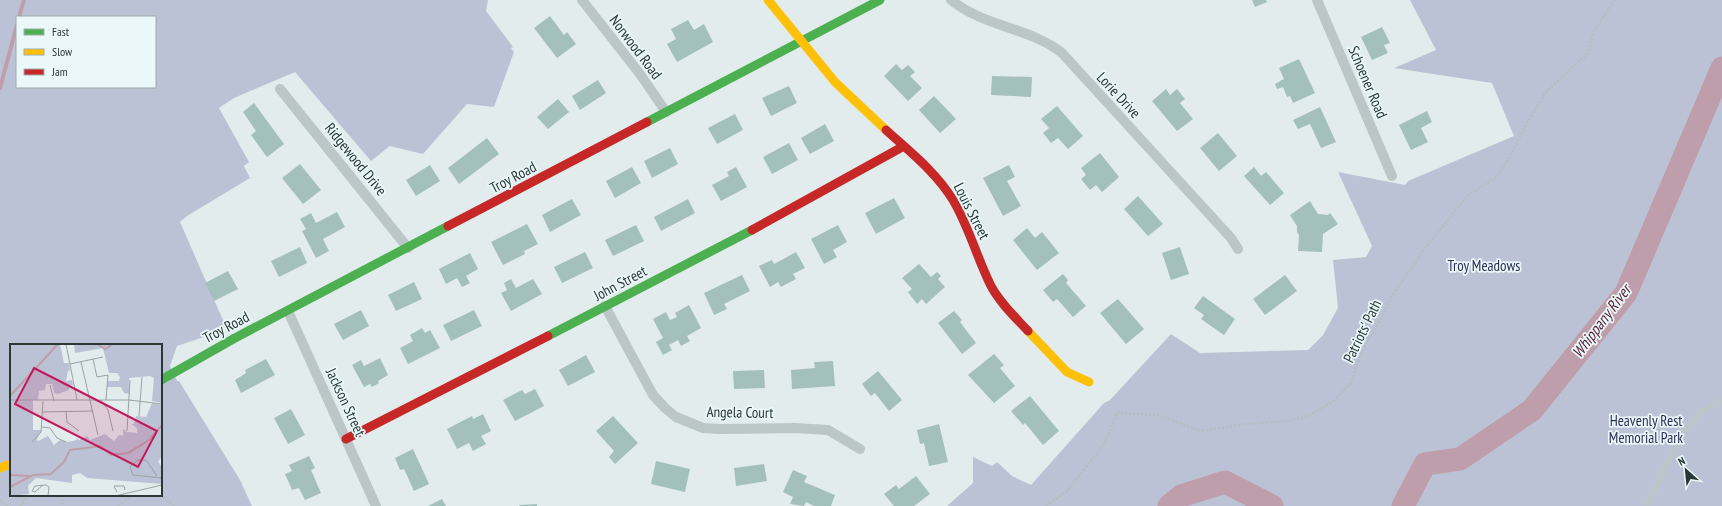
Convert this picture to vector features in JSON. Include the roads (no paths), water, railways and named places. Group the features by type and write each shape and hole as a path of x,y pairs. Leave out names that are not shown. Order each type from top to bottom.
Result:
{"street":[{"name":"Norwood Road","path":"582,0 640,74 666,112"},
{"name":"Louis Street","path":"768,0 835,82 926,166 953,200 964,221 992,287 1009,311 1066,372 1089,382"},
{"name":"Troy Road","path":"162,379 235,338 880,0"},
{"name":"Lorie Drive","path":"951,0 966,12 1040,39 1062,53 1231,238 1238,249"},
{"name":"Schoener Road","path":"1317,0 1392,176"},
{"name":"Ridgewood Drive","path":"280,89 408,248"},
{"name":"John Street","path":"346,439 605,306 846,179 904,146"},
{"name":"Angela Court","path":"605,306 654,395 665,408 676,417 686,422 708,428 795,428 828,430 860,449"},
{"name":"Jackson Street","path":"288,311 376,506"},
{"path":"0,468 10,464"}],"lane":[{"path":"1647,506 1682,433 1703,411 1722,400"}],"waterway":[{"path":"19,16 24,0"},
{"path":"0,88 16,29"},
{"name":"Whippany River","path":"1403,506 1425,464 1460,459 1532,410 1626,293 1722,68"},
{"name":"Whippany River","path":"1169,506 1181,496 1225,482 1272,506"}],"park label":[{"name":"Troy Meadows","path":"1484,265"},
{"name":"Heavenly Rest Memorial Park","path":"1646,428"}]}
